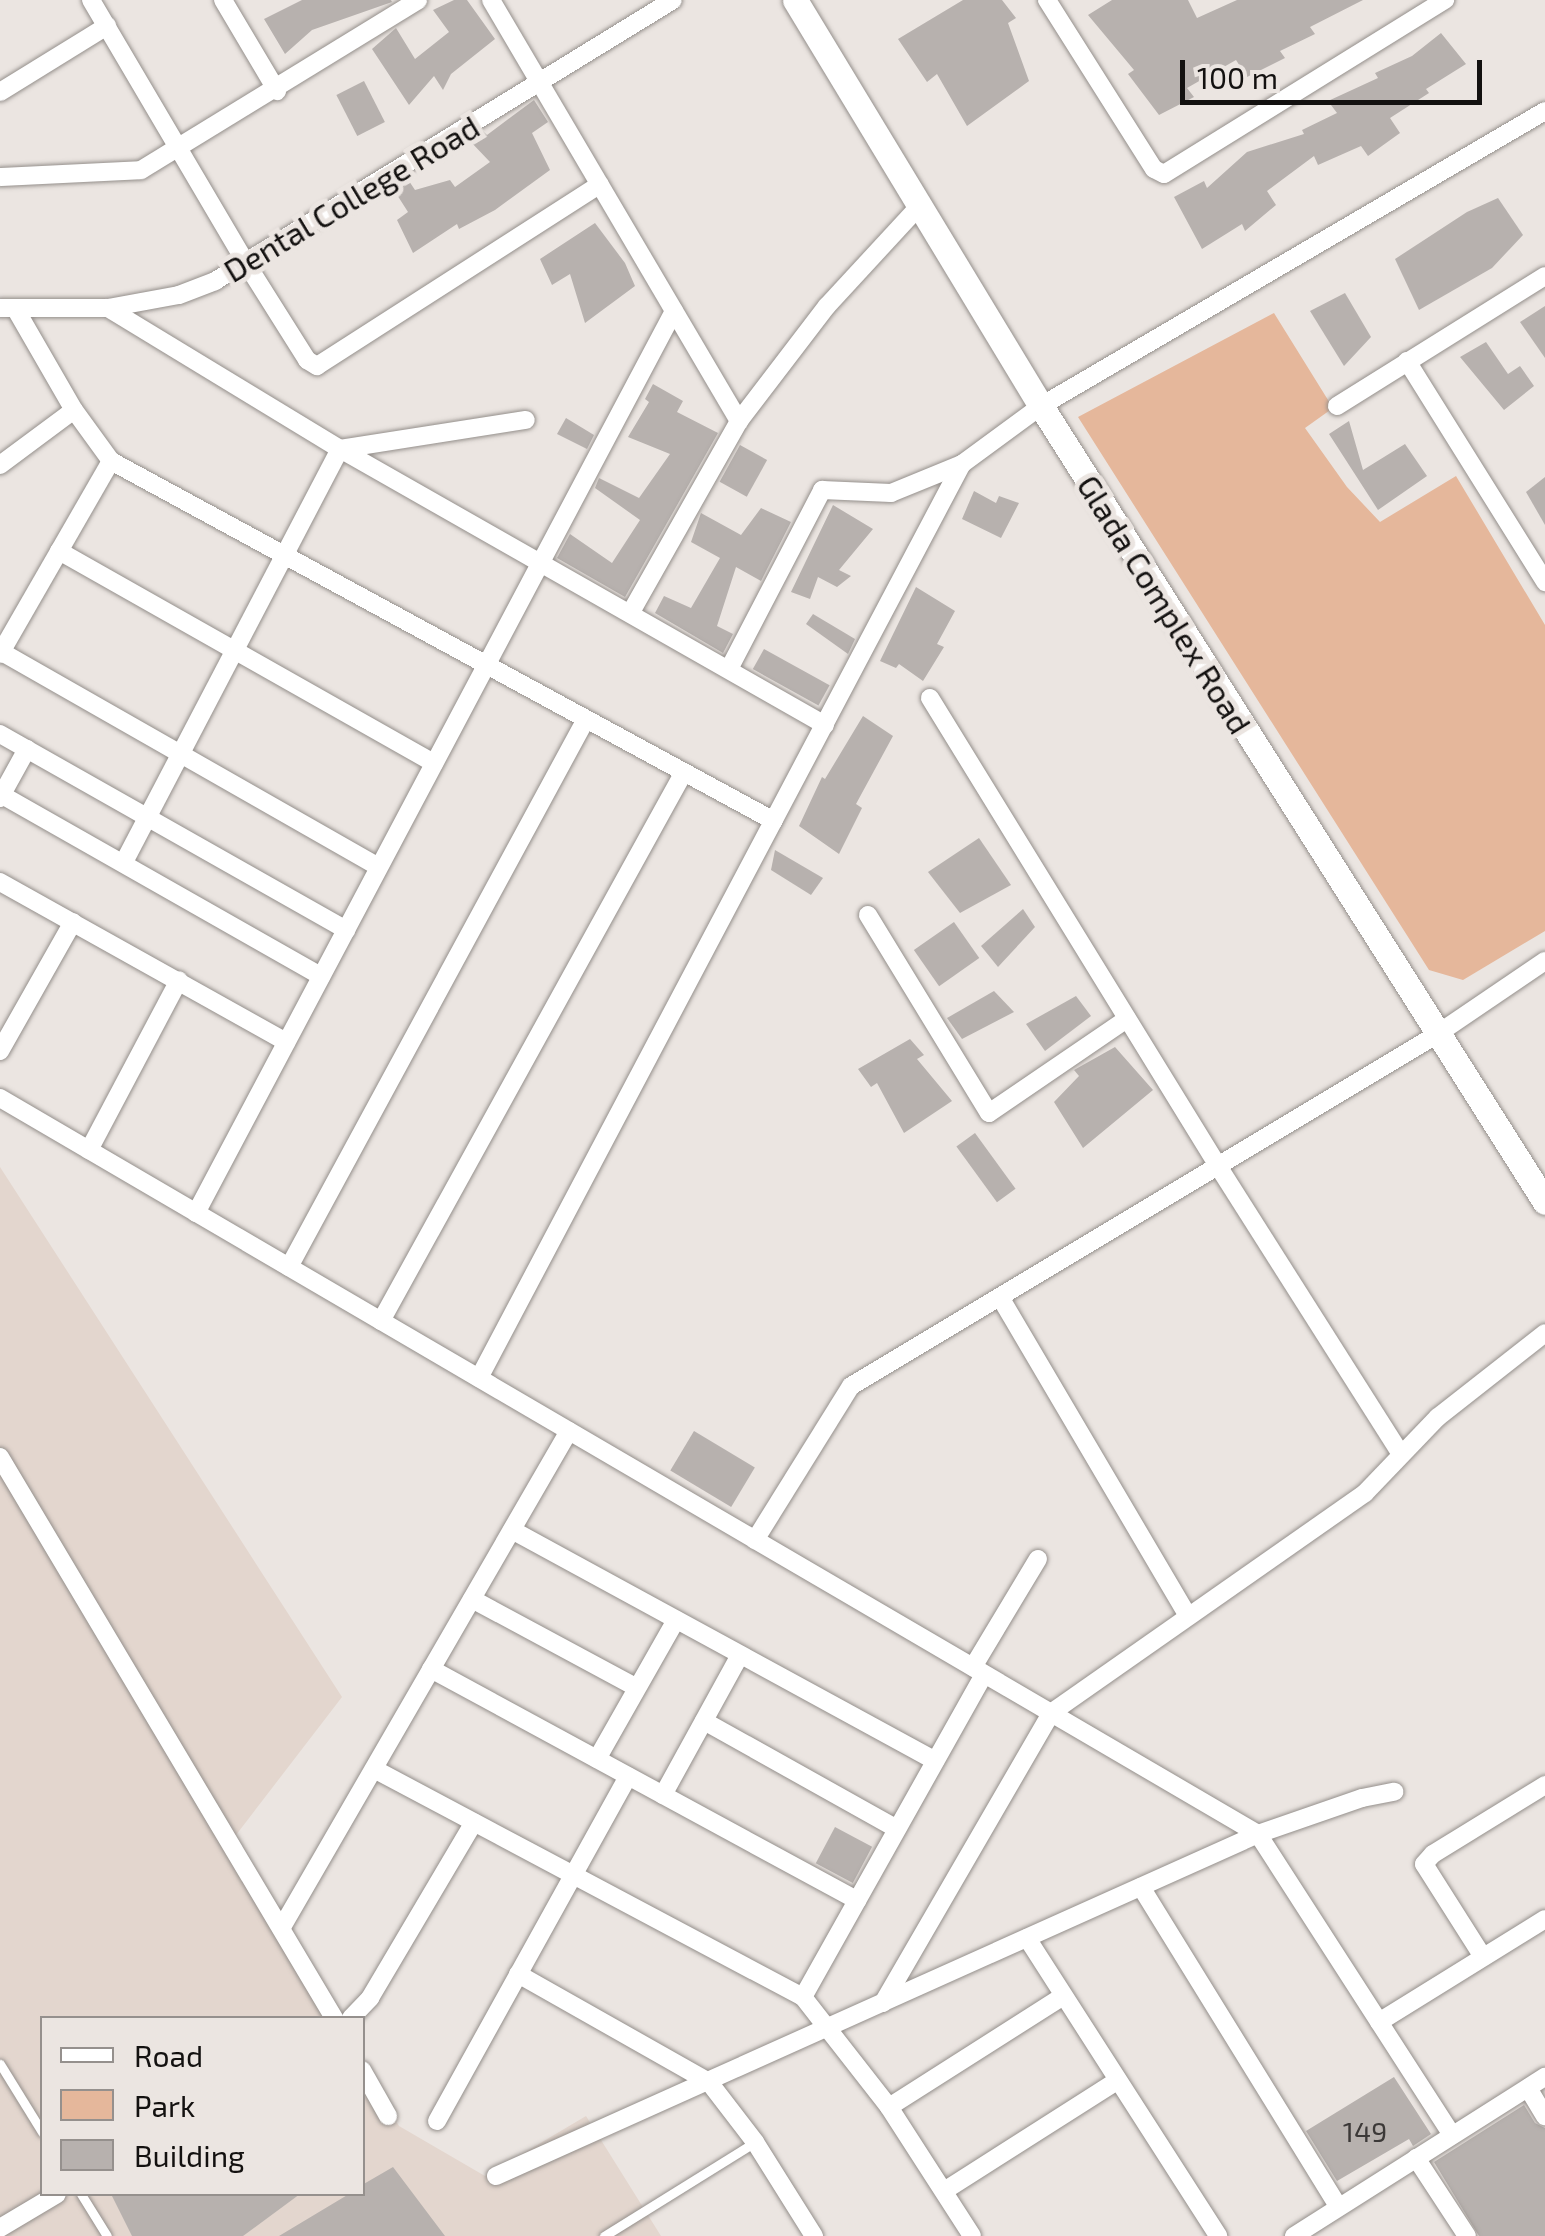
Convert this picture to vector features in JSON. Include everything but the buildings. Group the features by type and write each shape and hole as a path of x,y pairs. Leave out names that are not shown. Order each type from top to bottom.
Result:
{"street":[{"path":"91,0 182,148 246,263 308,360 317,366 600,184"},
{"path":"223,0 277,90"},
{"path":"0,177 141,170 418,0"},
{"path":"491,0 740,421"},
{"name":"Dental College Road","path":"8,308 108,308 179,296 246,263 672,0"},
{"name":"Glada Complex Road","path":"795,0 1042,406 1545,1202"},
{"path":"1054,2 1154,169 1164,174 1445,0"},
{"path":"0,92 107,26"},
{"path":"729,669 822,490 891,494 962,464 1042,406 1545,111"},
{"path":"631,612 740,421 827,306 921,204"},
{"path":"1337,406 1545,276"},
{"path":"8,308 111,461 774,821"},
{"path":"108,308 340,449 542,560 824,725"},
{"path":"196,1212 674,310"},
{"path":"1407,361 1545,582"},
{"path":"0,465 74,410"},
{"path":"340,449 526,420"},
{"path":"124,862 340,449"},
{"path":"111,461 0,652 379,867"},
{"path":"479,1378 962,464"},
{"path":"59,551 434,763"},
{"path":"930,698 1218,1166 1402,1454"},
{"path":"289,1267 586,719"},
{"path":"0,734 346,930"},
{"path":"27,750 1,796 321,976"},
{"path":"382,1321 684,772"},
{"path":"0,882 286,1042"},
{"path":"868,915 989,1113 1127,1020"},
{"path":"0,1050 73,922"},
{"path":"755,1540 851,1386 1436,1035 1545,961"},
{"path":"89,1150 179,980"},
{"path":"1,1100 1258,1834 1452,2136"},
{"path":"1000,1297 1188,1616"},
{"path":"883,2003 1051,1713 1365,1493 1438,1417 1545,1333"},
{"path":"282,1927 569,1431"},
{"path":"0,1457 333,2016"},
{"path":"512,1530 935,1760"},
{"path":"803,1997 935,1760 1038,1559"},
{"path":"472,1599 637,1688"},
{"path":"597,1759 676,1620"},
{"path":"663,1795 740,1654"},
{"path":"431,1669 857,1900"},
{"path":"704,1721 897,1830"},
{"path":"374,1769 803,1997 831,2027 890,2107 972,2236"},
{"path":"436,2121 628,1776"},
{"path":"1484,1957 1424,1864 1433,1854 1545,1785"},
{"path":"496,2176 1258,1834 1362,1798 1394,1792"},
{"path":"353,2016 370,1998 474,1822"},
{"path":"1141,1887 1338,2208"},
{"path":"1379,2022 1545,1918"},
{"path":"1027,1938 1218,2236"},
{"path":"518,1974 709,2082 756,2142 814,2236"},
{"path":"890,2107 1063,1996"},
{"path":"365,2075 388,2116"},
{"path":"1294,2236 1545,2077"},
{"path":"944,2191 1118,2080"},
{"path":"1528,2088 1545,2116"},
{"path":"1416,2158 1468,2236"},
{"path":"0,2228 54,2196"}],"lane":[{"path":"0,2064 40,2129"},
{"path":"604,2236 756,2142"},
{"path":"82,2196 107,2236"}],"shaded area":[{"path":"0,1167 342,1697 226,1848 331,2016 40,2016 40,2196 365,2196 365,2070 399,2126 485,2176 586,2116 661,2236 0,2236"}],"green space":[{"path":"1274,313 1333,408 1305,428 1347,487 1380,522 1456,476 1545,625 1545,931 1463,980 1429,970 1078,417"}]}
